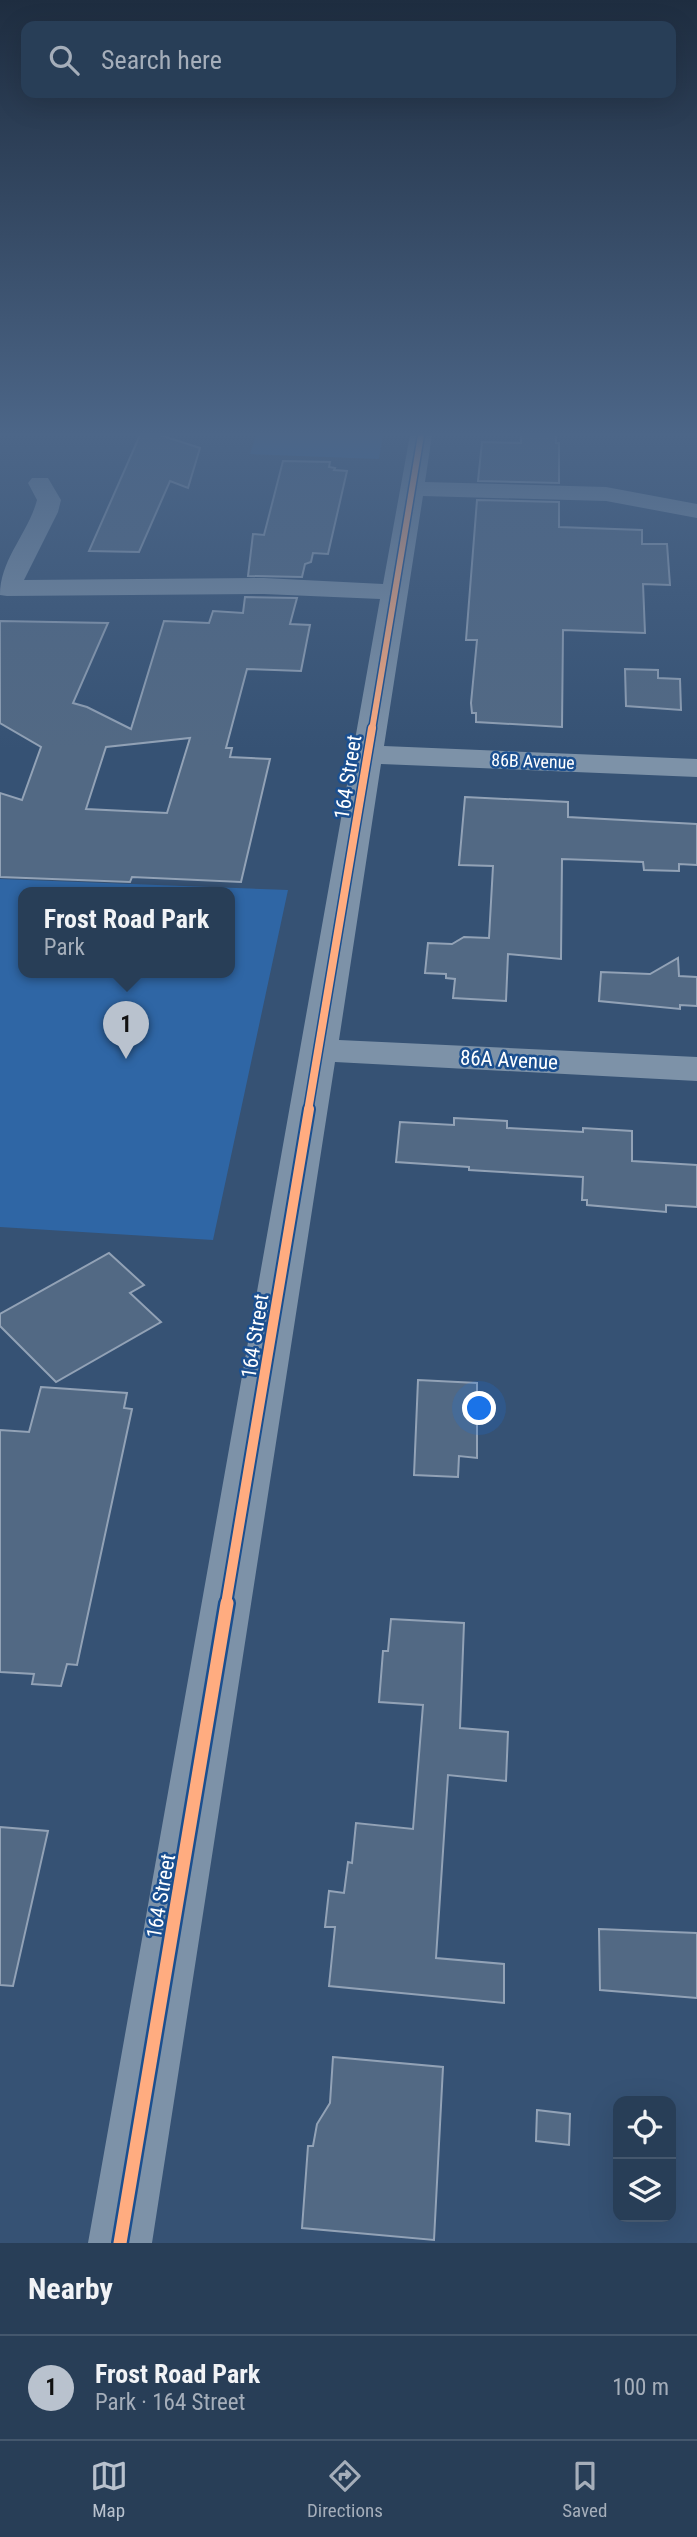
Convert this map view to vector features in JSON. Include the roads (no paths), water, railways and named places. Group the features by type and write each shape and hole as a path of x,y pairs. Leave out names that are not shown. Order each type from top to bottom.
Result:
{"street":[{"path":"31,540 4,587 273,586 396,592"},
{"name":"164 Street","path":"120,2243 405,540"},
{"name":"86B Avenue","path":"369,754 697,768"},
{"name":"86A Avenue","path":"320,1050 697,1069"}],"place":[{"name":"Frost Road Park","path":"126,1059"}]}
